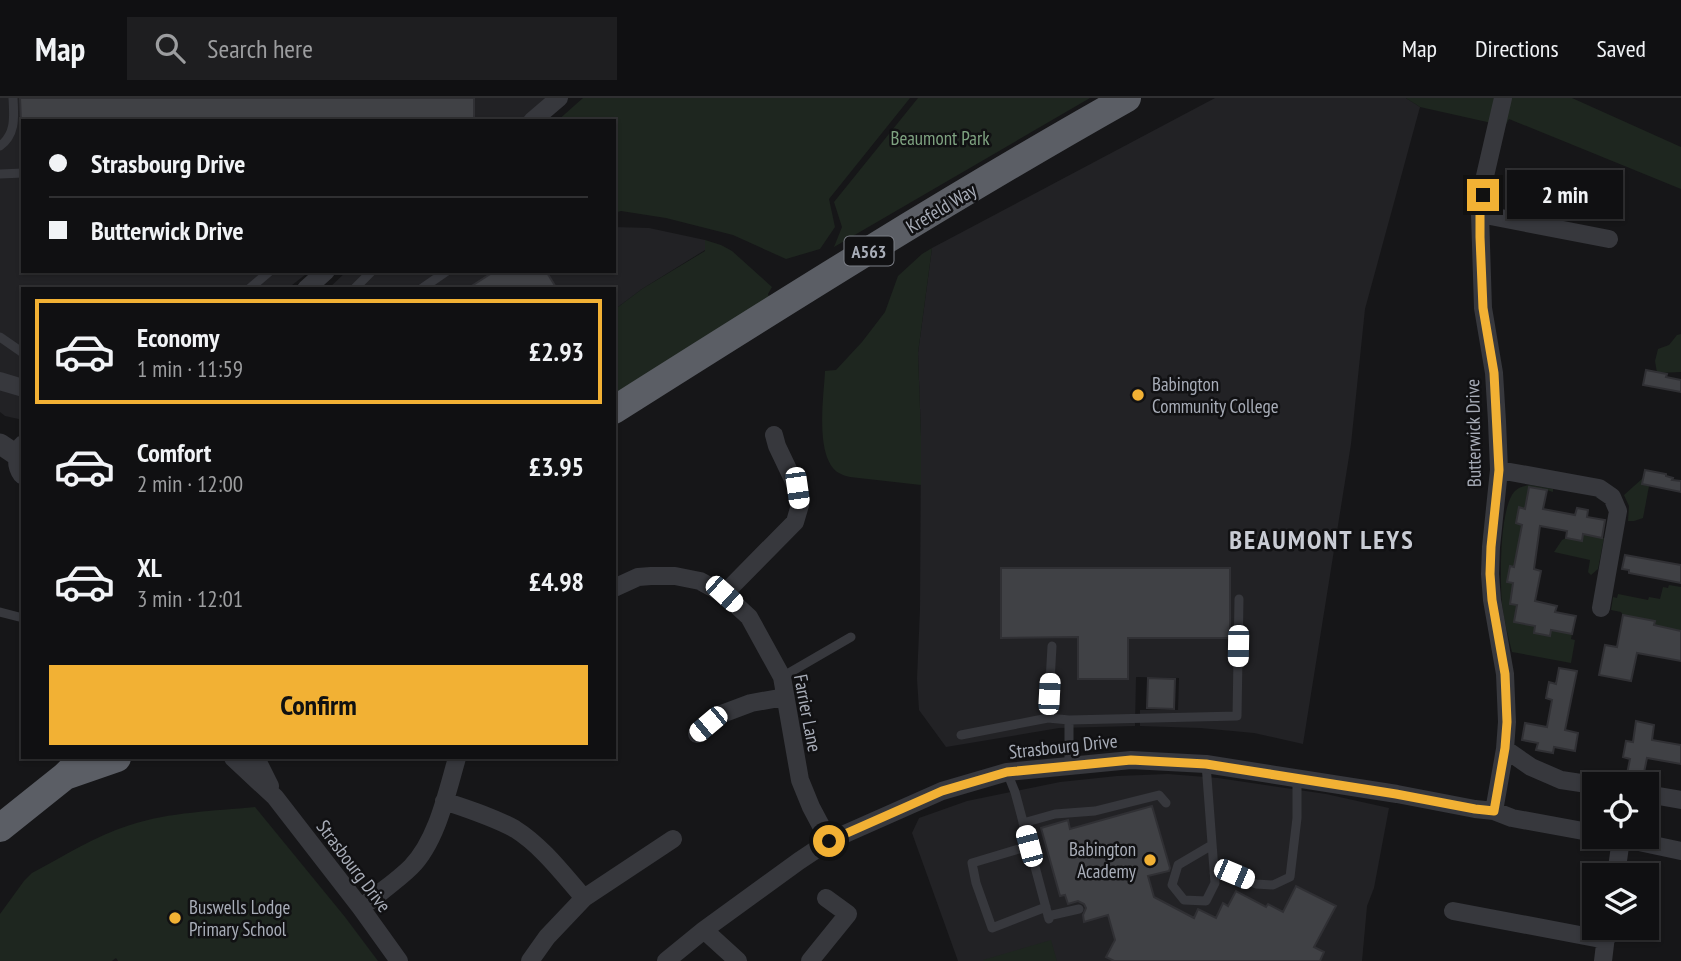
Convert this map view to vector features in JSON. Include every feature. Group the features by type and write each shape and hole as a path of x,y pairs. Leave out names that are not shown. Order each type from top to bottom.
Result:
{"highway":[{"name":"Krefeld Way","path":"616,409 778,306 1127,98"},
{"path":"0,828 74,767 112,759"}],"street":[{"name":"Butterwick Drive","path":"1494,811 1507,722 1505,674 1490,574 1499,470 1494,373 1483,308 1480,214 1485,176 1503,98"},
{"path":"534,119 549,103"},
{"path":"1480,214 1609,239"},
{"path":"308,287 324,273"},
{"path":"0,381 21,387"},
{"path":"724,594 795,522 800,505 797,488 774,435"},
{"path":"0,444 21,459"},
{"path":"1499,470 1599,488 1612,497 1618,511 1601,608"},
{"name":"Farrier Lane","path":"616,587 638,577 675,576 700,581 724,594 749,617 782,677 800,780 829,841"},
{"path":"697,734 719,715 751,703 785,697"},
{"path":"1505,748 1531,766 1562,780 1582,783"},
{"name":"Strasbourg Drive","path":"234,759 275,797 399,961"},
{"name":"Strasbourg Drive","path":"256,759 275,797"},
{"path":"361,908 412,866 430,838 457,759"},
{"name":"Strasbourg Drive","path":"666,961 704,930 829,841 942,791 1007,772 1131,760 1206,764 1494,811 1513,818 1582,831"},
{"path":"1659,796 1681,800"},
{"path":"444,802 514,829 533,843 584,898"},
{"path":"530,961 547,937 584,898 673,839"},
{"path":"1659,846 1681,850"},
{"path":"810,961 848,914 826,898"},
{"path":"1453,911 1582,930"},
{"path":"704,930 738,961"},
{"path":"1603,961 1606,940"}],"lane":[{"path":"0,146 10,136 14,123 13,98"},
{"path":"0,174 21,173"},
{"path":"251,287 268,273"},
{"path":"356,287 370,273"},
{"path":"424,287 444,273"},
{"path":"0,337 21,352"},
{"path":"961,735 1048,718 1069,720 1237,716 1239,598"},
{"path":"0,612 21,617"},
{"path":"782,677 851,637"},
{"path":"1048,718 1052,646"},
{"path":"1069,720 1069,766"},
{"path":"1206,764 1215,883 1206,901 1184,900 1172,885 1178,865 1212,845"},
{"path":"1007,772 1015,792 1048,914"},
{"path":"1214,873 1234,874 1256,884 1273,885 1290,877 1297,818 1297,778"},
{"path":"1023,823 1055,814 1095,811 1158,795 1166,803"},
{"path":"1029,846 972,863 992,928 1079,909"}],"shaded area":[{"path":"0,98 548,98 525,119 21,119 21,273 307,273 290,287 21,287 21,420 0,412"},
{"name":"Babington Community College","path":"1215,98 1406,98 1420,107 1365,309 1351,444 1303,744 1254,733 1140,726 1140,710 1178,710 1179,678 1136,677 1135,726 1059,728 946,747 919,710 917,679 921,436 918,353 932,248"},
{"path":"616,227 649,228 705,240 705,250 616,308 616,287 330,287 345,273 616,273"},
{"name":"Babington Academy","path":"1168,774 1218,778 1326,794 1389,808 1374,888 1367,906 1362,961 958,961 912,833 919,818 967,801 1060,782"}],"green space":[{"path":"583,98 910,98 829,199 835,227 820,249 786,259 733,235 666,218 616,212 616,119 559,119"},
{"name":"Beaumont Park","path":"918,98 1090,98 834,247 842,227 834,202"},
{"path":"1406,98 1572,98 1681,147 1681,189 1509,119 1505,126 1420,107"},
{"path":"705,240 732,251 772,287 768,294 771,302 616,400 616,308 642,289 705,251"},
{"path":"932,248 918,353 921,485 843,475 831,465 823,441 825,371 836,370 862,342 885,312 898,276"},
{"path":"1681,334 1681,372 1657,373 1655,361 1658,349 1669,345"},
{"path":"1643,478 1642,484 1649,486 1643,518 1628,521 1629,506 1624,495"},
{"path":"1530,485 1553,489 1553,492 1547,490 1525,509 1519,508 1516,523 1522,525 1517,567 1510,566 1507,582 1513,583 1510,604 1517,605 1514,622 1535,626 1535,633 1550,636 1551,630 1572,634 1571,639 1575,640 1571,663 1512,652 1501,593 1503,527 1510,499 1515,491"},
{"path":"1583,534 1604,538 1598,569 1591,575 1588,572 1590,560 1554,552 1562,540 1566,538 1581,541"},
{"path":"1669,585 1681,587 1681,631 1657,626 1653,632 1655,621 1611,610 1613,597 1617,598 1618,594 1648,600 1649,597 1660,599 1663,587 1668,588"},
{"name":"Buswells Lodge Primary School","path":"255,807 378,961 118,961 116,958 112,961 0,961 0,914 32,873 92,841 130,825 176,815"},
{"path":"1051,940 1057,961 983,960"}],"building":[{"path":"20,98 474,98 474,119 21,121"},
{"path":"492,273 547,273 556,287 470,287"},
{"path":"1646,370 1681,380 1681,392 1643,385"},
{"path":"1645,470 1666,474 1673,478 1672,480 1681,481 1681,492 1642,484"},
{"path":"1529,487 1547,490 1543,509 1575,515 1577,508 1588,510 1587,517 1605,520 1602,538 1583,534 1582,541 1566,538 1567,531 1540,526 1534,569 1541,571 1535,601 1557,606 1555,612 1576,616 1572,634 1551,630 1550,636 1534,633 1535,626 1514,622 1517,605 1510,604 1513,583 1507,582 1510,566 1514,567 1522,525 1516,523 1519,507 1525,509"},
{"path":"1625,555 1681,565 1681,583 1629,573 1629,570 1622,569"},
{"path":"1001,568 1230,568 1230,638 1128,638 1128,679 1078,679 1078,637 1001,638"},
{"path":"1623,615 1655,621 1654,625 1681,631 1681,661 1637,653 1631,681 1599,675 1605,645 1617,647"},
{"path":"1559,668 1577,671 1565,730 1578,733 1575,751 1554,747 1553,753 1536,750 1538,743 1522,740 1525,723 1547,727 1552,700 1546,698 1549,682 1556,684"},
{"path":"1148,678 1175,679 1174,709 1147,708"},
{"path":"1636,721 1654,725 1652,740 1681,745 1681,764 1647,758 1644,772 1627,772 1630,759 1623,757 1626,741 1633,742"},
{"path":"1152,806 1170,868 1169,871 1148,876 1154,897 1194,918 1198,909 1216,918 1223,903 1228,906 1236,891 1266,907 1268,904 1283,912 1296,886 1336,906 1314,947 1324,952 1320,961 1114,961 1106,957 1115,940 1108,915 1084,922 1084,904 1078,901 1068,904 1065,895 1060,896 1041,828 1068,820 1070,829"}],"place":[{"name":"Babington Community College","path":"1138,395"},
{"name":"Babington Academy","path":"1150,860"},
{"name":"Buswells Lodge Primary School","path":"175,918"}],"district":[{"name":"BEAUMONT LEYS","path":"1322,539"}],"route":[{"path":"829,841 942,791 1007,772 1131,760 1206,764 1494,811 1507,722 1505,674 1490,574 1499,470 1494,373 1483,308 1480,260 1480,214 1483,195"}]}
